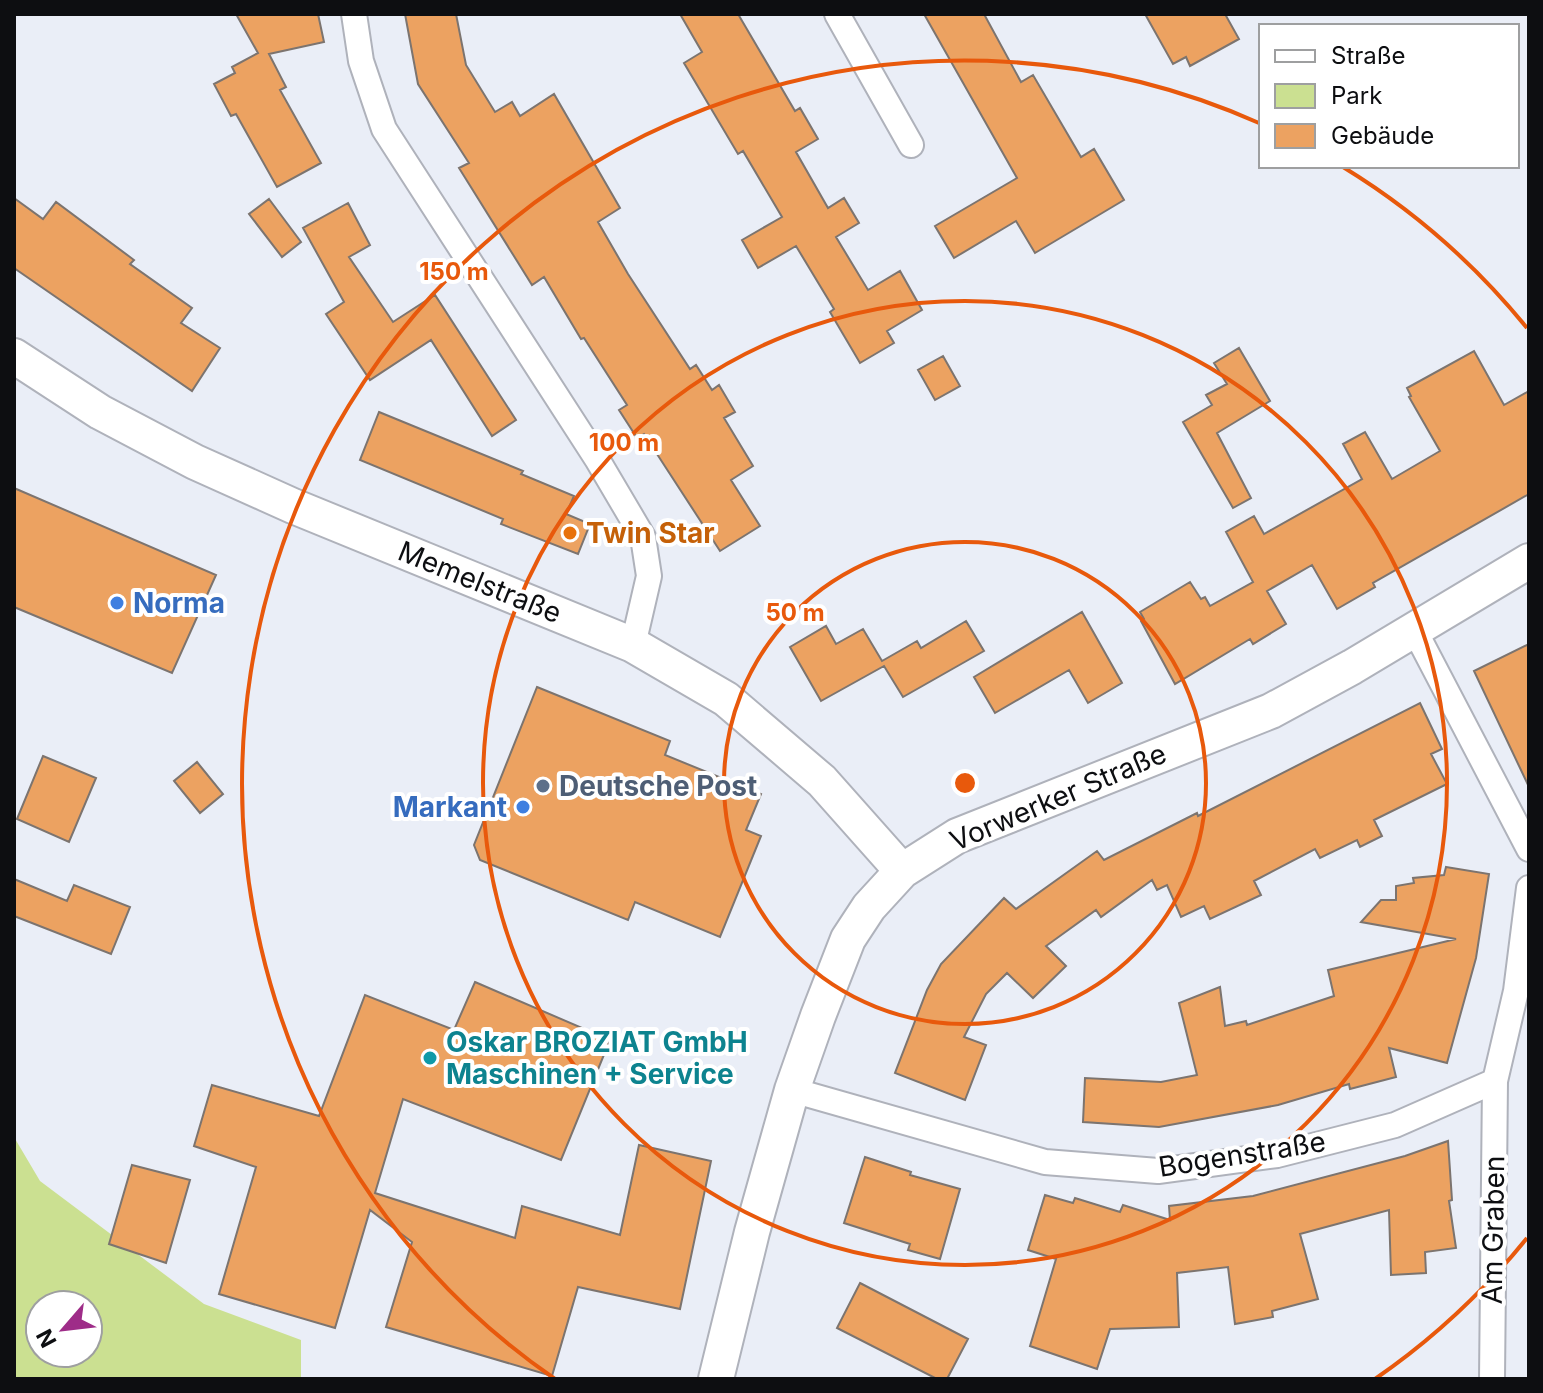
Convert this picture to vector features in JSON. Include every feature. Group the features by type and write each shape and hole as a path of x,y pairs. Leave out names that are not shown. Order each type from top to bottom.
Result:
{"street":[{"path":"354,14 361,61 384,129 597,459 643,537 649,576 633,645"},
{"path":"837,14 911,145"},
{"name":"Memelstraße","path":"14,356 100,412 195,462 306,511 633,645 726,699 822,781 902,871"},
{"name":"Vorwerker Straße","path":"716,1379 752,1232 792,1090 848,939 869,907 902,871 969,831 1271,711 1415,631 1529,561"},
{"path":"1415,631 1529,849"},
{"path":"1495,1081 1516,991 1529,888"},
{"name":"Bogenstraße","path":"792,1090 1045,1162 1158,1171 1277,1155 1395,1125 1495,1081"},
{"name":"Am Graben","path":"1492,1379 1495,1081"}],"green space":[{"path":"14,1137 40,1181 204,1304 301,1340 301,1379 14,1379"}],"building":[{"path":"236,14 318,14 324,42 269,54 286,87 280,90 321,163 277,187 236,114 231,116 214,84 235,73 232,67 258,53"},
{"path":"405,14 456,14 466,65 495,112 512,102 520,116 554,94 620,208 598,222 690,369 696,365 712,390 719,385 735,412 724,418 753,466 731,480 760,526 720,551 644,434 637,438 619,410 627,405 584,338 581,339 544,277 532,285 459,168 469,163 418,84"},
{"path":"680,14 738,14 795,111 800,108 818,139 796,152 828,208 844,198 859,223 836,237 868,290 900,271 922,310 887,331 894,343 860,363 830,312 834,309 796,246 758,268 742,240 782,217 743,151 738,154 684,63 702,52"},
{"path":"924,14 984,14 1021,82 1033,75 1081,157 1094,149 1124,200 1035,253 1016,221 954,258 935,226 1017,178"},
{"path":"1145,14 1225,14 1239,39 1190,66 1186,57 1173,64"},
{"path":"14,198 43,219 56,202 134,260 130,264 192,308 181,323 220,348 192,391 14,268"},
{"path":"269,199 301,242 282,257 249,214"},
{"path":"348,203 370,245 349,257 393,322 435,295 516,420 492,436 431,340 370,380 326,314 344,302 303,228"},
{"path":"1239,348 1270,401 1217,433 1251,498 1233,508 1183,422 1212,405 1206,395 1227,384 1214,363"},
{"path":"1474,351 1504,405 1529,391 1529,494 1373,583 1375,587 1337,609 1312,565 1267,591 1286,624 1253,644 1250,639 1175,684 1141,621 1144,619 1140,612 1190,582 1201,599 1205,597 1210,606 1253,582 1226,532 1254,516 1264,534 1362,479 1343,444 1365,432 1392,479 1440,451 1409,397 1407,388"},
{"path":"943,356 960,386 935,400 918,370"},
{"path":"379,412 523,471 521,474 574,496 566,514 590,524 578,554 501,524 503,519 360,460"},
{"path":"14,488 216,575 172,673 14,607"},
{"path":"1082,612 1122,683 1088,703 1069,670 995,713 974,677"},
{"path":"966,621 984,651 903,697 884,666 821,701 790,647 826,626 836,644 863,629 882,661 917,641 921,648"},
{"path":"1529,644 1529,787 1474,671"},
{"path":"537,687 670,741 665,755 761,794 746,830 761,836 720,937 635,902 628,920 480,860 474,845"},
{"path":"1420,703 1442,749 1431,754 1447,784 1374,820 1382,836 1360,847 1357,840 1320,858 1315,849 1254,881 1261,895 1210,919 1204,906 1181,917 1167,885 1157,890 1152,880 1101,917 1096,910 1046,946 1066,966 1033,998 1007,973 986,994 964,1037 986,1045 965,1100 895,1073 927,990 941,964 1004,898 1016,909 1097,851 1104,860 1197,813 1198,816"},
{"path":"43,756 96,778 69,842 17,819"},
{"path":"197,762 223,794 200,813 174,781"},
{"path":"1446,867 1489,874 1476,958 1447,1063 1389,1048 1396,1077 1350,1089 1349,1084 1278,1105 1159,1127 1083,1122 1085,1078 1161,1082 1197,1075 1179,1003 1220,987 1225,1026 1246,1021 1247,1025 1334,996 1328,970 1456,939 1361,922 1381,900 1396,900 1396,886 1414,883 1413,878 1444,875"},
{"path":"14,879 67,901 74,885 130,907 111,954 14,916"},
{"path":"475,982 610,1040 561,1160 403,1099 375,1193 515,1238 522,1206 620,1235 639,1145 711,1161 680,1309 578,1287 552,1376 386,1327 412,1242 370,1210 335,1328 219,1294 256,1167 194,1146 212,1085 319,1116 365,995 454,1030"},
{"path":"1448,1141 1452,1200 1449,1201 1456,1248 1425,1252 1426,1273 1391,1275 1389,1210 1300,1234 1318,1299 1272,1311 1273,1317 1235,1324 1228,1267 1177,1273 1179,1327 1110,1329 1097,1369 1030,1346 1056,1259 1028,1250 1045,1195 1073,1203 1075,1198 1120,1212 1123,1205 1170,1220 1169,1206 1253,1196 1405,1156"},
{"path":"865,1157 911,1172 910,1175 960,1189 940,1259 908,1250 910,1244 844,1223"},
{"path":"132,1165 190,1180 166,1263 109,1244"},
{"path":"860,1283 968,1339 947,1379 937,1379 837,1328"}],"place":[{"name":"Twin Star","path":"570,533"},
{"name":"Norma","path":"117,603"},
{"name":"Deutsche Post","path":"543,786"},
{"name":"Markant","path":"523,807"},
{"name":"Oskar BROZIAT GmbH Maschinen + Service","path":"430,1058"}]}
